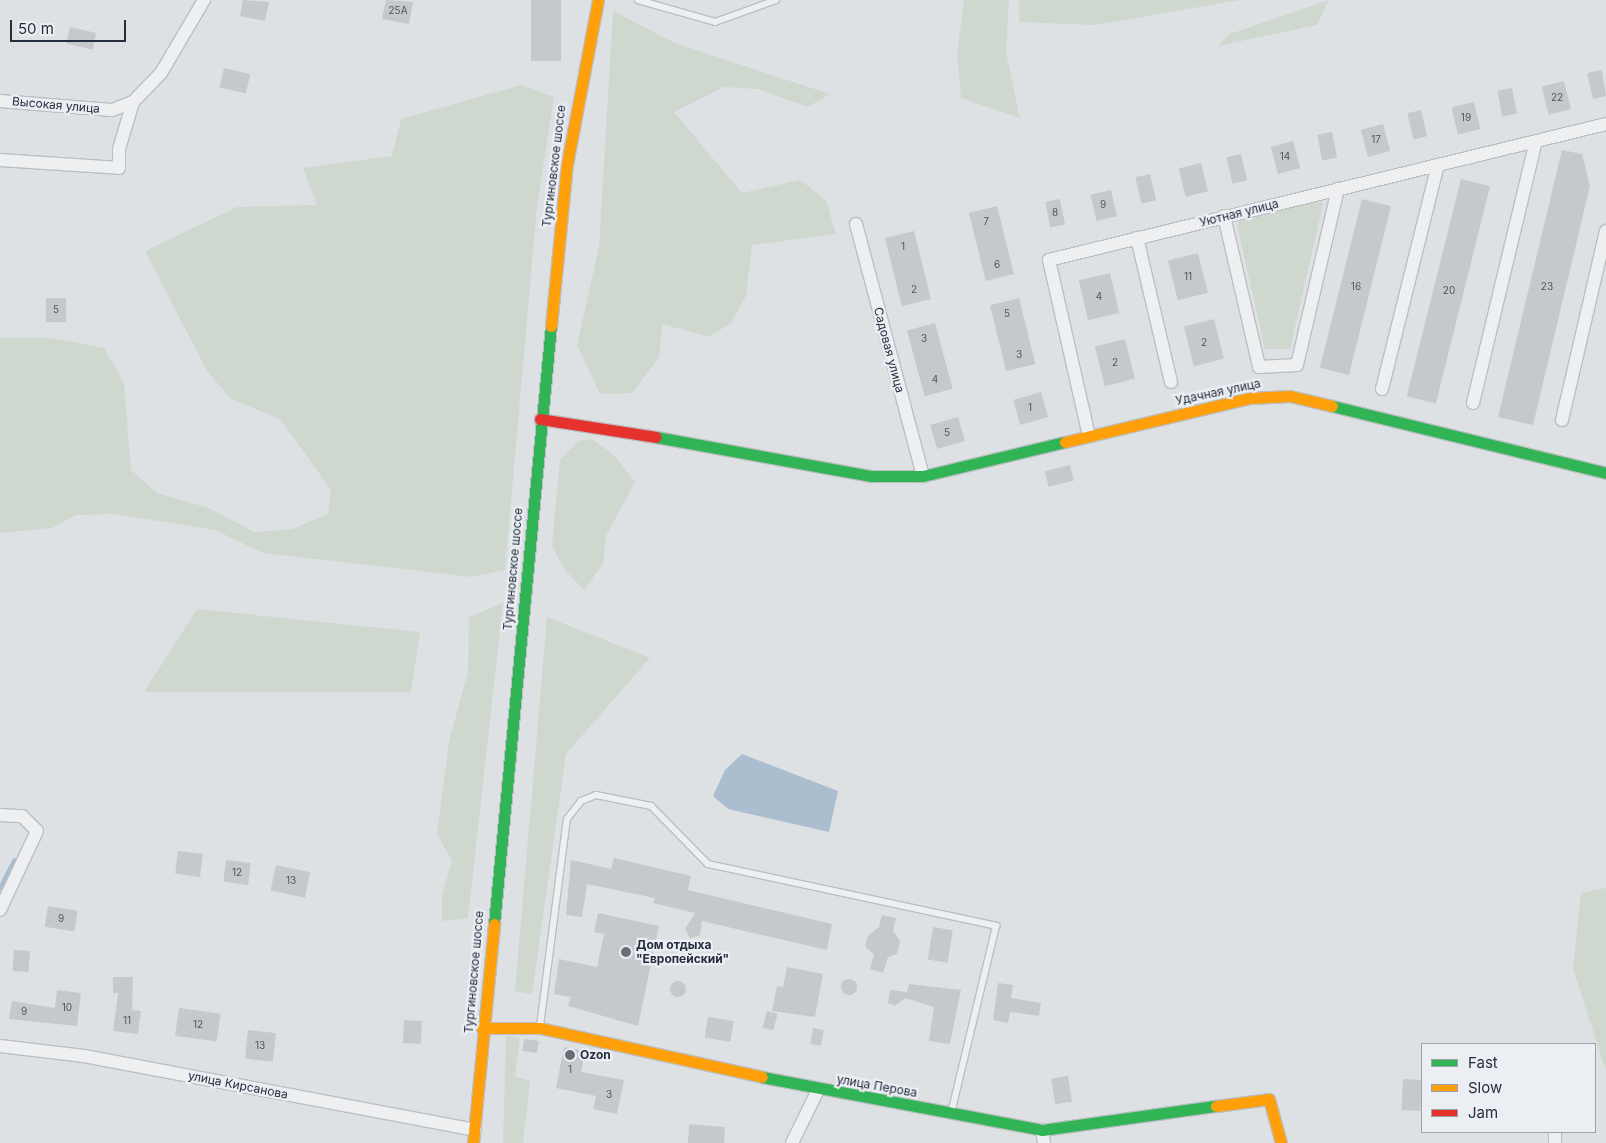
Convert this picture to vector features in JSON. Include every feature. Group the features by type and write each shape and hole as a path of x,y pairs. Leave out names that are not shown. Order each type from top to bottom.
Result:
{"street":[{"path":"0,160 119,168 119,149 133,102 161,73 204,0"},
{"name":"Тургиновское шоссе","path":"473,1143 482,1028 540,419 571,132 598,0"},
{"name":"Высокая улица","path":"0,101 112,110 133,102"},
{"name":"Уютная улица","path":"1089,436 1048,263 1054,257 1606,124"},
{"path":"1473,403 1536,141"},
{"path":"1382,389 1438,165"},
{"path":"1224,216 1258,366 1297,365 1338,189"},
{"name":"Садовая улица","path":"856,224 923,476"},
{"path":"1562,420 1606,230"},
{"path":"1137,238 1172,382"},
{"name":"Удачная улица","path":"540,419 734,448 871,476 923,476 1249,398 1290,396 1606,474"},
{"path":"0,815 22,816 37,831 0,910"},
{"name":"улица Перова","path":"482,1028 540,1028 818,1090 1042,1130 1269,1099 1281,1143"},
{"name":"улица Кирсанова","path":"0,1046 84,1056 475,1130"},
{"path":"792,1143 818,1090"},
{"path":"1042,1130 1044,1143"}],"lane":[{"path":"638,0 660,3 715,22 776,0"},
{"path":"540,1028 567,819 581,801 596,796 651,806 708,864 996,926 951,1114"}],"shaded area":[{"path":"964,0 1009,0 1006,52 1020,118 961,98 957,54"},
{"path":"1019,0 1240,0 1095,25 1019,22"},
{"path":"1329,0 1317,25 1218,46 1230,34"},
{"path":"613,11 675,43 830,94 808,107 758,89 724,87 674,112 742,193 800,180 826,200 836,234 752,245 746,296 731,323 709,337 662,324 659,357 633,393 600,394 577,345 599,247"},
{"path":"522,85 554,97 537,207 505,570 472,577 263,553 215,530 114,514 76,515 52,528 0,533 0,338 51,338 104,348 124,383 131,470 157,493 209,508 254,532 292,529 328,514 331,490 280,419 231,399 207,371 145,251 237,207 317,205 303,168 392,156 401,119"},
{"path":"1316,200 1323,204 1290,349 1265,349 1237,225 1243,215"},
{"path":"592,439 615,456 635,482 606,536 603,564 584,590 564,569 552,546 560,459 579,441"},
{"path":"503,603 468,918 442,921 442,895 452,861 437,834 449,741 468,672 469,617"},
{"path":"197,609 420,632 411,692 144,692"},
{"path":"547,617 650,658 566,754 532,994 515,991"},
{"path":"1606,888 1606,1071 1573,969 1581,893"},
{"path":"506,1035 520,1038 515,1076 530,1081 523,1143 503,1143"}],"water":[{"path":"742,754 838,791 829,832 728,809 713,796 725,770"}],"building":[{"path":"243,0 269,2 265,21 240,16"},
{"path":"386,0 413,2 409,24 382,19"},
{"path":"531,0 561,0 561,61 531,61"},
{"path":"70,27 96,33 92,50 66,44"},
{"path":"224,68 250,74 246,94 220,87"},
{"path":"1602,70 1606,96 1593,99 1587,73"},
{"path":"1564,81 1571,109 1549,115 1542,87"},
{"path":"1512,88 1517,114 1502,116 1497,91"},
{"path":"1474,102 1480,129 1458,134 1452,107"},
{"path":"1421,110 1427,136 1413,139 1407,113"},
{"path":"1383,124 1390,151 1368,157 1361,130"},
{"path":"1332,132 1337,158 1322,160 1317,135"},
{"path":"1293,141 1300,168 1278,174 1271,147"},
{"path":"1562,150 1582,154 1590,186 1533,425 1498,417"},
{"path":"1241,154 1247,180 1232,184 1226,157"},
{"path":"1201,163 1208,191 1186,197 1179,169"},
{"path":"1150,174 1156,200 1141,204 1135,177"},
{"path":"1461,179 1490,186 1436,404 1407,396"},
{"path":"1111,190 1117,216 1097,221 1091,195"},
{"path":"1060,199 1065,225 1050,227 1045,202"},
{"path":"1362,199 1391,206 1349,375 1320,368"},
{"path":"997,206 1014,274 986,281 969,213"},
{"path":"914,231 931,299 902,306 885,238"},
{"path":"1198,253 1208,293 1178,300 1168,260"},
{"path":"1110,273 1119,313 1088,320 1079,280"},
{"path":"46,298 66,298 66,322 46,322"},
{"path":"1019,298 1035,364 1006,371 990,305"},
{"path":"1214,319 1224,359 1194,366 1184,326"},
{"path":"935,323 953,389 925,396 907,331"},
{"path":"1125,339 1135,379 1105,386 1095,346"},
{"path":"1041,392 1048,417 1020,425 1013,400"},
{"path":"958,417 965,441 937,449 930,425"},
{"path":"1070,465 1074,481 1049,487 1045,471"},
{"path":"178,851 203,854 200,877 175,874"},
{"path":"614,858 691,876 688,890 832,924 827,950 702,921 700,935 690,938 685,929 695,913 653,903 655,898 587,884 582,917 566,915 571,860 611,869"},
{"path":"226,860 251,863 248,885 223,882"},
{"path":"276,865 310,872 305,898 271,890"},
{"path":"48,906 78,911 74,931 45,927"},
{"path":"598,913 659,926 638,1026 568,1006 571,997 554,994 559,959 597,967 604,934 594,932"},
{"path":"882,915 896,918 893,931 900,941 897,954 888,957 883,973 870,969 874,955 865,946 868,936 879,927"},
{"path":"933,927 953,930 948,963 928,960"},
{"path":"14,950 30,951 28,972 13,971"},
{"path":"787,967 823,974 815,1017 772,1011 777,986 783,987"},
{"path":"113,977 133,977 132,1010 141,1011 138,1034 113,1031 118,993 113,993"},
{"path":"849,979 857,987 849,995 841,987"},
{"path":"675,981 681,981 686,986 684,995 675,997 670,992 670,986"},
{"path":"998,983 1013,985 1011,998 1041,1003 1039,1016 1010,1012 1008,1023 993,1020"},
{"path":"909,984 961,990 950,1044 929,1041 934,1007 905,998 895,1006 888,1003 890,990 907,992"},
{"path":"57,990 81,993 77,1026 9,1019 12,1001 55,1008"},
{"path":"179,1008 221,1014 217,1042 175,1036"},
{"path":"767,1011 778,1014 773,1030 763,1027"},
{"path":"708,1017 734,1021 730,1042 705,1038"},
{"path":"404,1020 422,1021 421,1044 403,1043"},
{"path":"813,1028 824,1030 821,1046 810,1044"},
{"path":"248,1030 276,1033 273,1062 245,1059"},
{"path":"524,1039 539,1041 537,1053 522,1051"},
{"path":"564,1047 585,1051 581,1072 624,1080 617,1114 593,1109 596,1096 556,1088"},
{"path":"1068,1076 1072,1102 1055,1104 1051,1079"},
{"path":"1403,1079 1421,1080 1420,1111 1401,1110"},
{"path":"689,1124 725,1127 724,1143 688,1143"}],"waterway":[{"path":"0,888 14,860"}],"traffic: fast":[{"path":"494,924 551,326"},
{"path":"1332,406 1606,473"},
{"path":"656,437 871,476 923,476 1065,442"},
{"path":"762,1077 1042,1130 1216,1106"}],"traffic: slow":[{"path":"551,326 567,164 598,0"},
{"path":"1065,442 1249,398 1290,396 1332,406"},
{"path":"473,1143 494,924"},
{"path":"482,1028 540,1028 762,1077"},
{"path":"1216,1106 1269,1099 1281,1143"}],"traffic: jam":[{"path":"540,419 656,437"}],"place":[{"name":"Дом отдыха \"Европейский\"","path":"626,952"},
{"name":"Ozon","path":"570,1055"}]}
